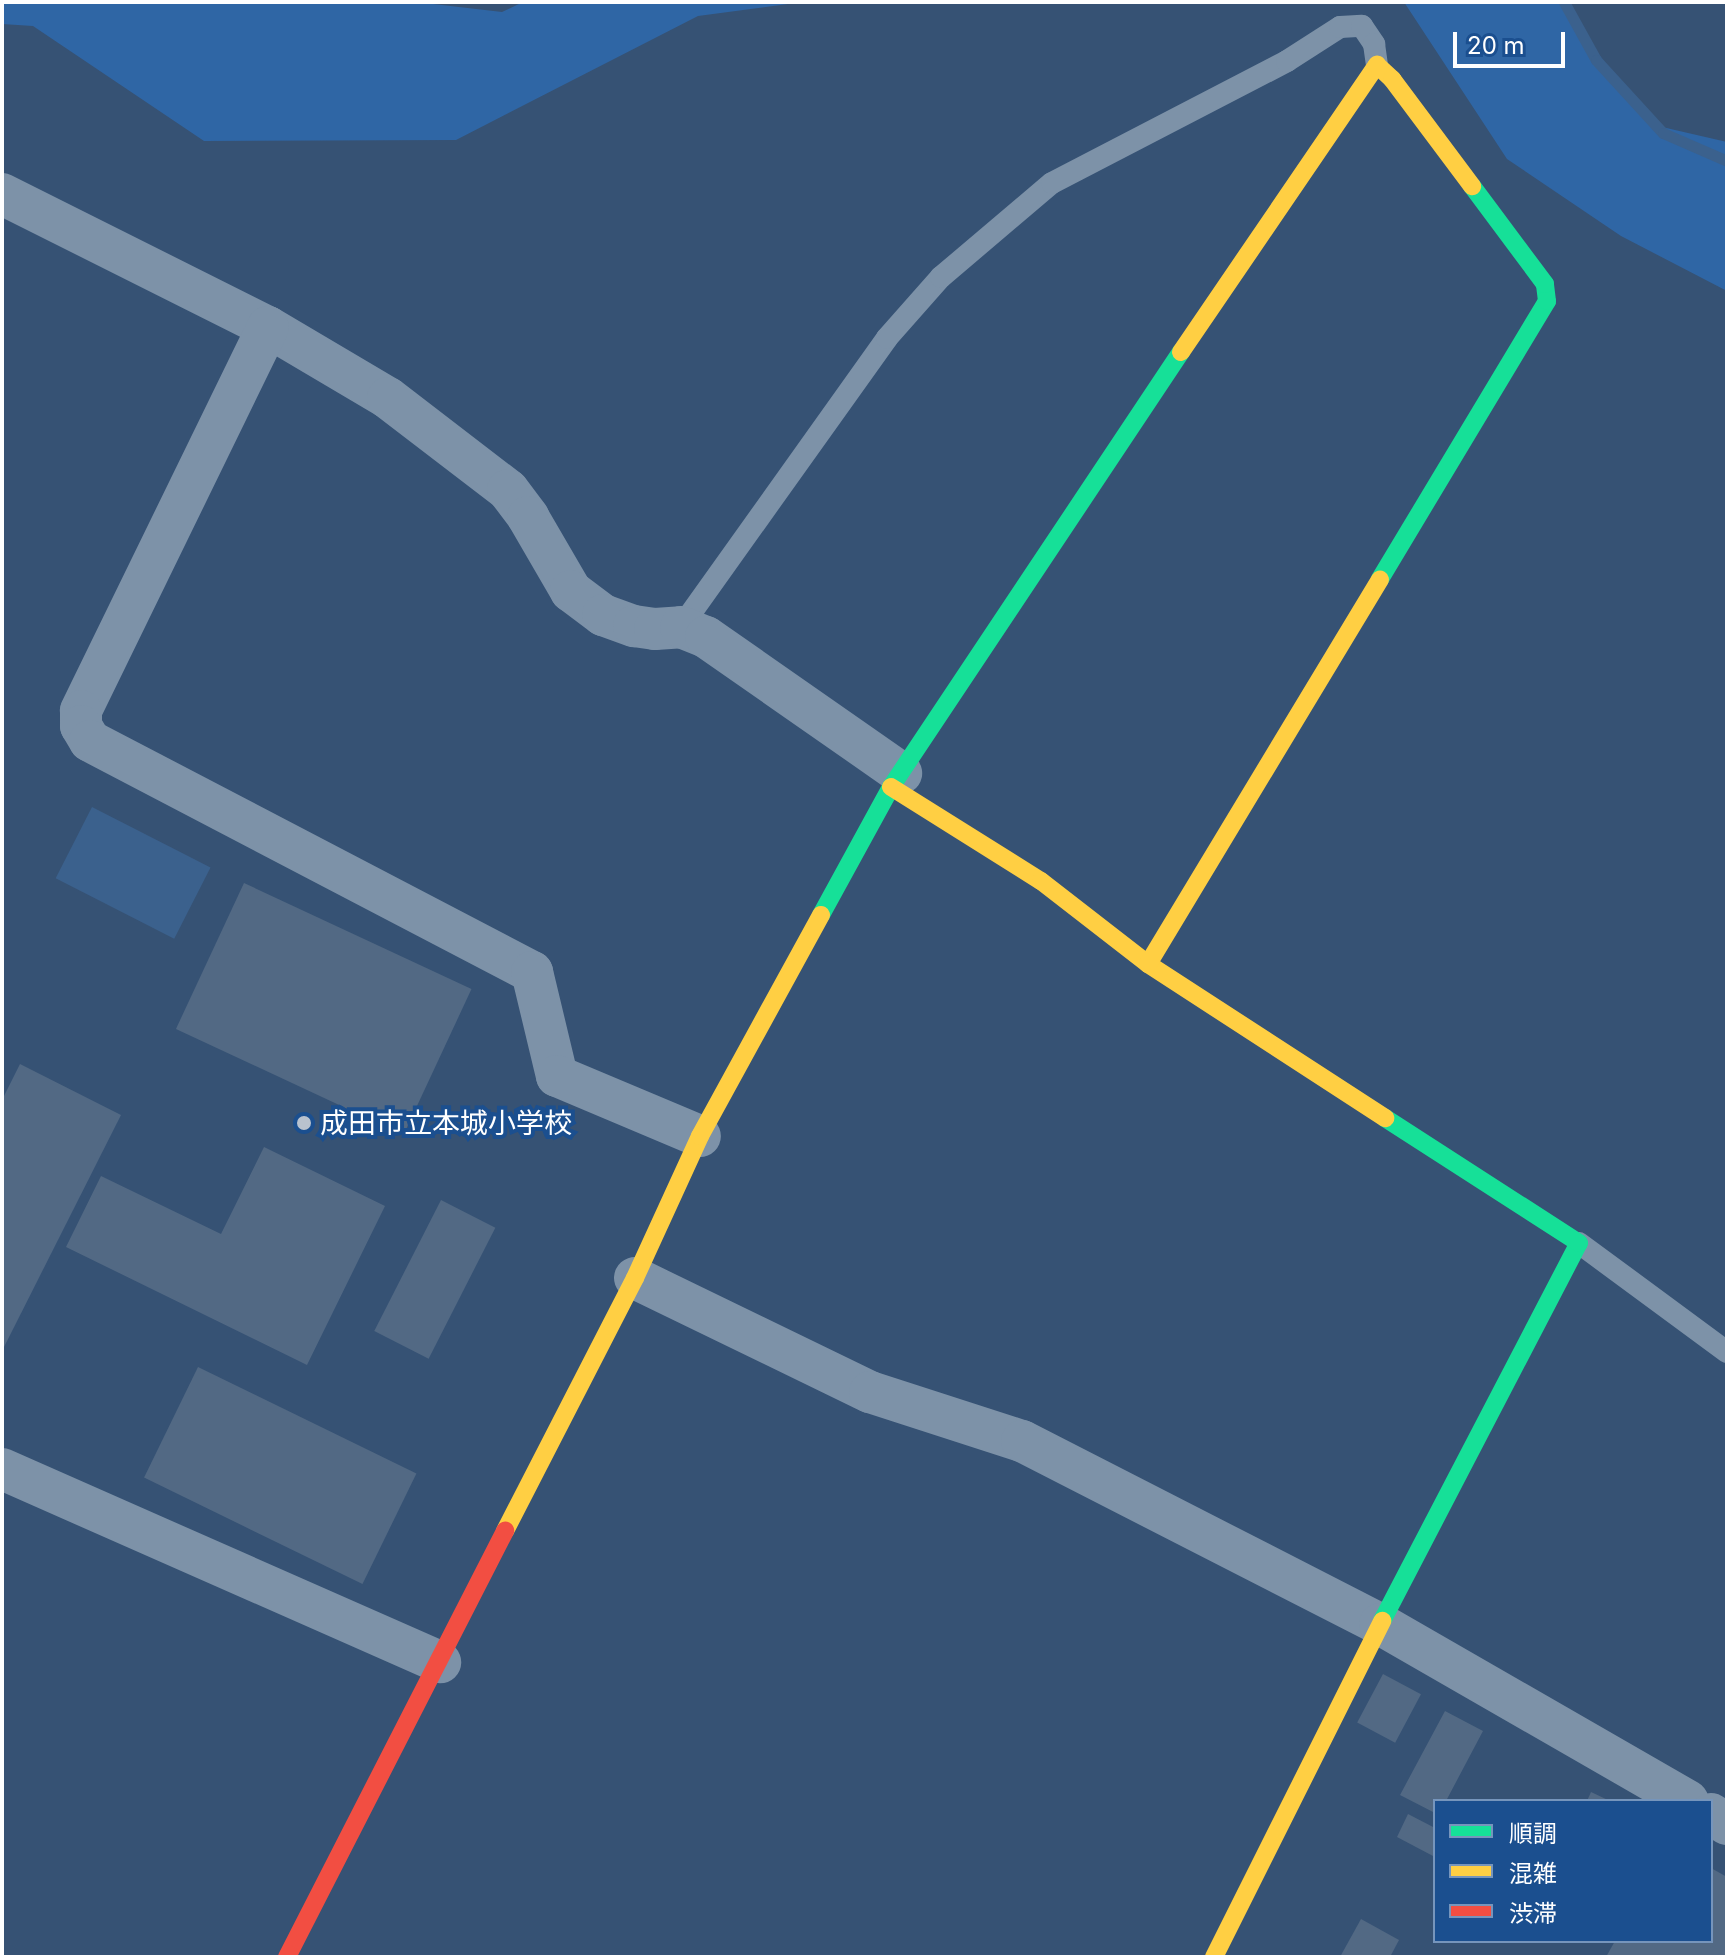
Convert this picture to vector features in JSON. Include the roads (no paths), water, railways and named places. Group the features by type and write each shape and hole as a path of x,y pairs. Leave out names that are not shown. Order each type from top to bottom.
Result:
{"street":[{"path":"287,1957 635,1278 700,1136 896,780 1093,480 1377,65 1392,79 1545,284 1547,301 1148,964"},
{"path":"2,194 268,327 388,398 508,490 528,517 571,591 603,615 634,626 655,629 681,627 706,637 896,780 1041,881 1148,964 1579,1243 1380,1624 1214,1957"},
{"path":"268,327 81,711 81,726 90,741 532,972 557,1076 700,1136"},
{"path":"635,1278 870,1392 1022,1441 1380,1624 1685,1799"},
{"path":"2,1469 440,1662"}],"lane":[{"path":"681,627 887,338 941,277 1052,183 1287,61 1340,27 1362,26 1374,44 1377,65"},
{"path":"1579,1243 1727,1352"}],"waterway":[{"path":"1564,2 1596,60 1663,133 1727,161"}],"place":[{"name":"成田市立本城小学校","path":"304,1123"}]}
